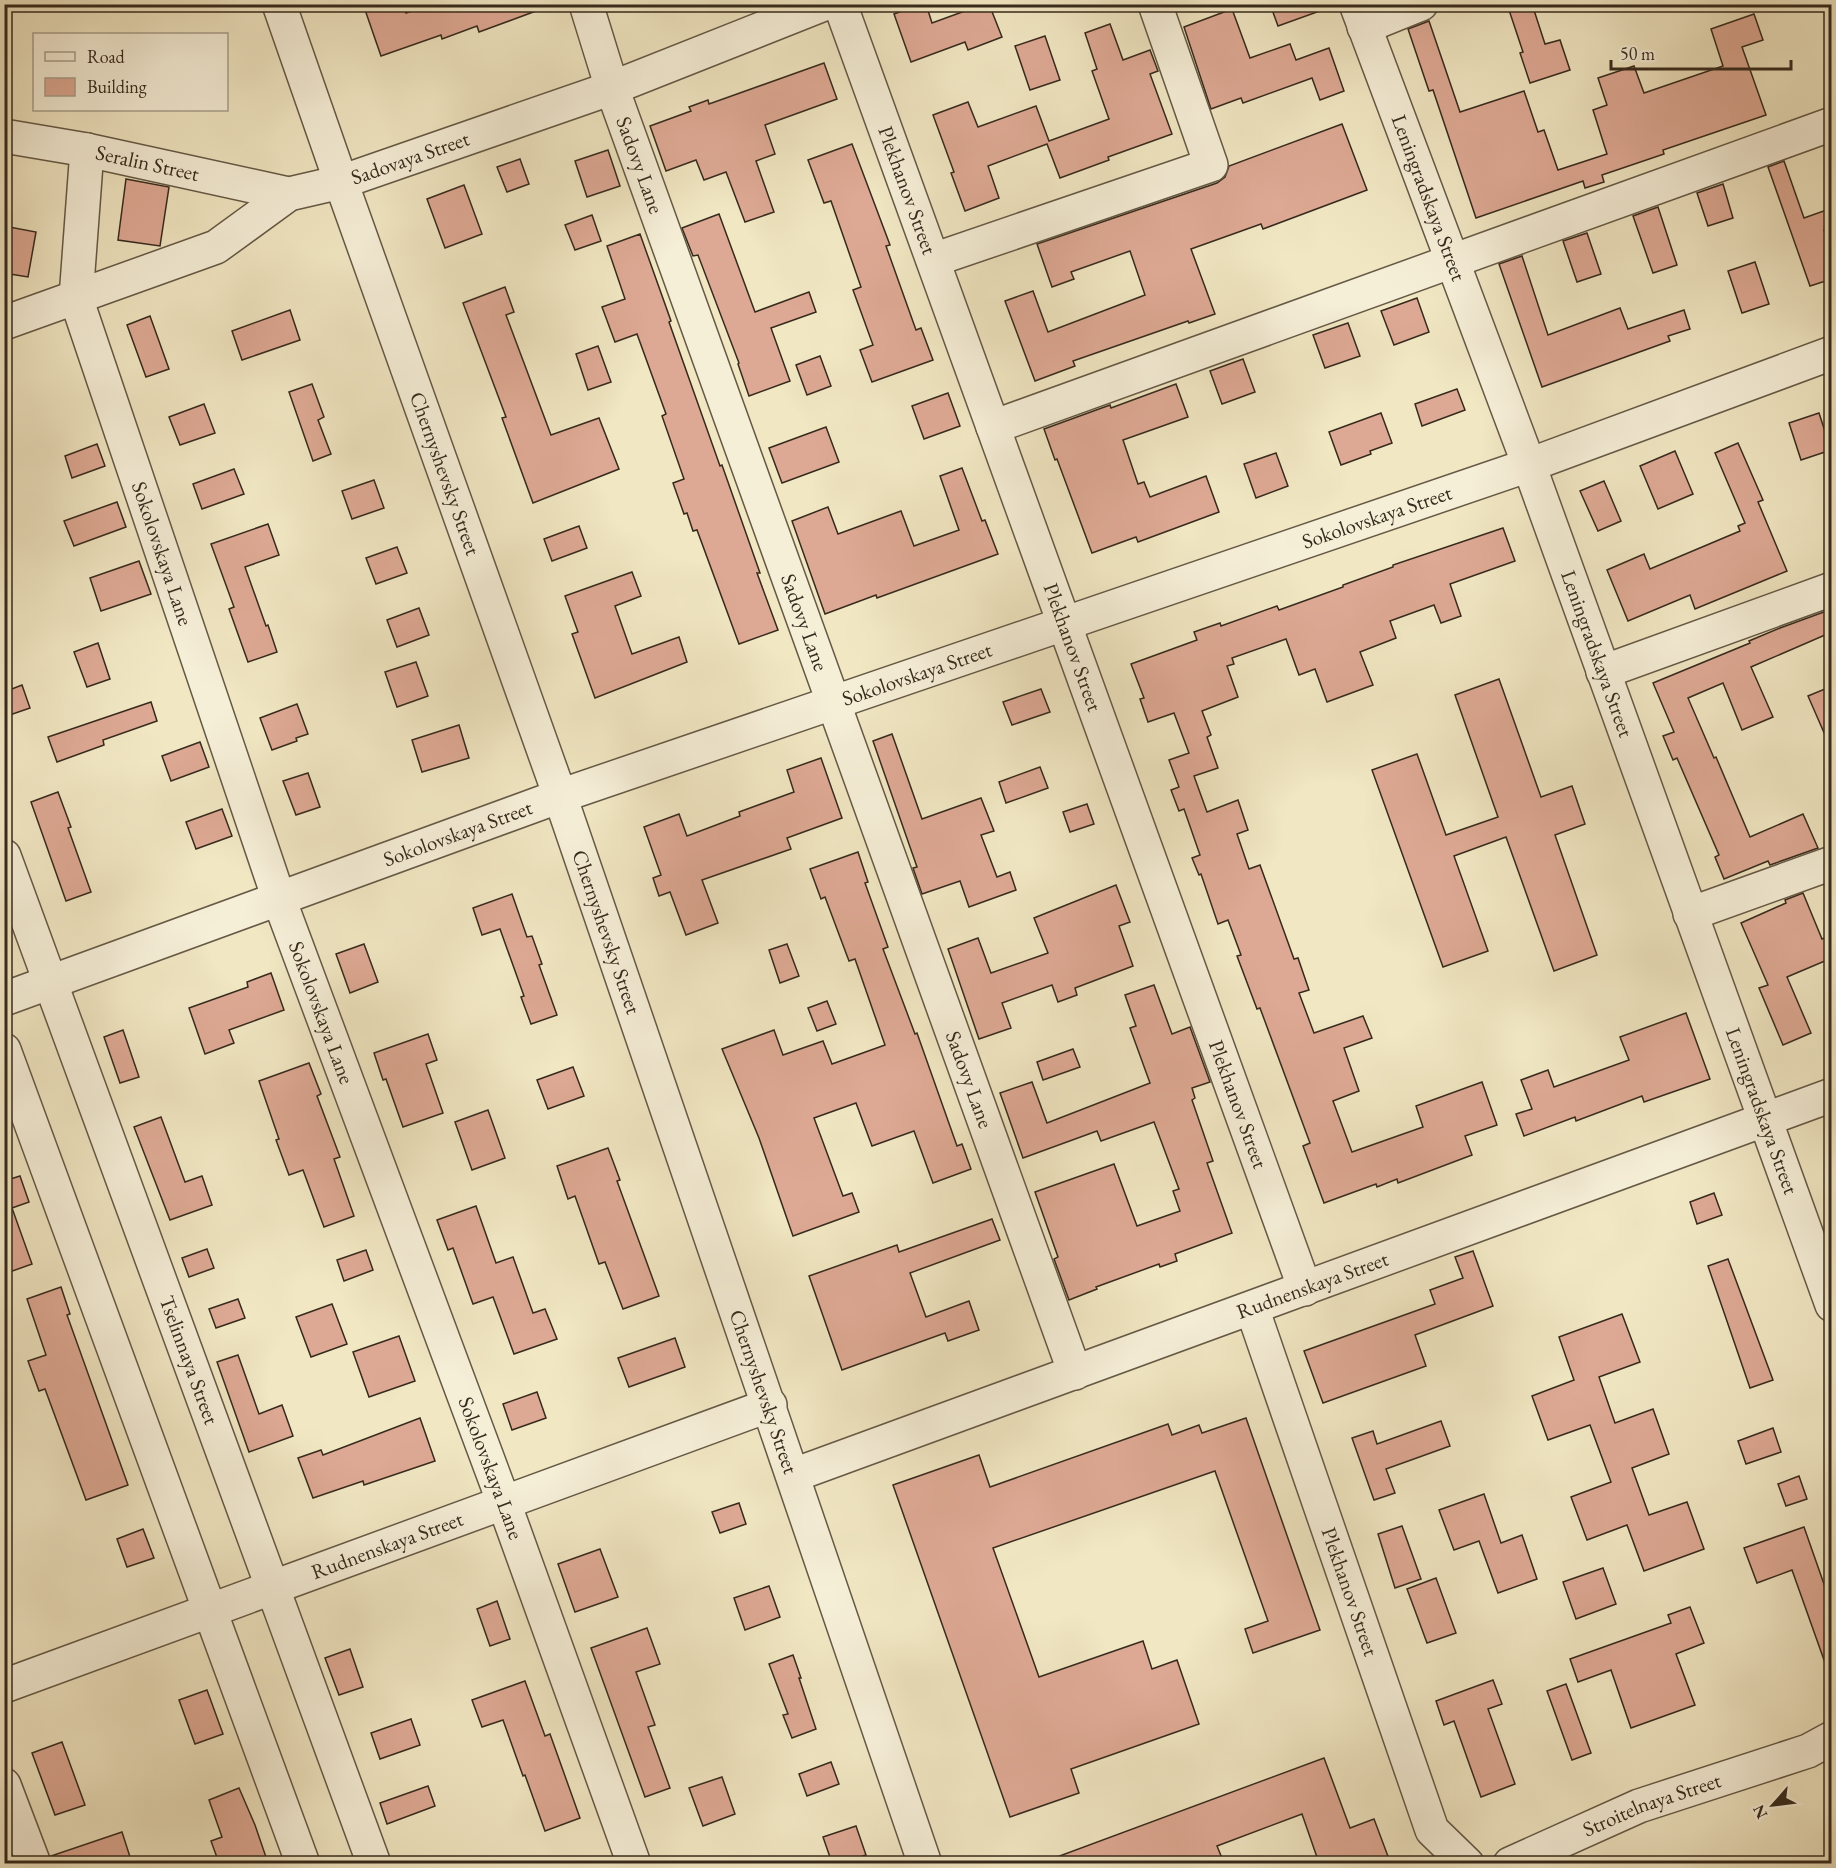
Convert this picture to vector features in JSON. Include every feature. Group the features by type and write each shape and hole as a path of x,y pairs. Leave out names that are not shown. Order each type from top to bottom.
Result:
{"street":[{"name":"Chernyshevsky Street","path":"279,4 560,796 926,1863"},
{"name":"Sadovy Lane","path":"586,4 612,88 1075,1373"},
{"name":"Sadovaya Street","path":"14,314 76,298 216,247 290,194 341,182 612,88 824,4"},
{"name":"Plekhanov Street","path":"840,4 1305,1289"},
{"path":"933,260 1211,165 1155,4"},
{"path":"1360,16 1421,4"},
{"name":"Leningradskaya Street","path":"1360,16 1529,465 1831,1302"},
{"path":"993,427 1832,124"},
{"name":"Seralin Street","path":"4,136 87,150 290,194"},
{"name":"Sokolovskaya Lane","path":"87,150 76,298 279,899 504,1503 634,1863"},
{"name":"Sokolovskaya Street","path":"4,999 560,796 1529,465 1832,353"},
{"path":"1603,672 1832,589"},
{"name":"Tselinnaya Street","path":"4,856 374,1863"},
{"path":"1690,914 1832,863"},
{"path":"4,1050 303,1863"},
{"name":"Rudnenskaya Street","path":"794,1475 1832,1095"},
{"name":"Plekhanov Street","path":"1252,1308 1432,1830 1467,1863"},
{"name":"Rudnenskaya Street","path":"4,1686 770,1405"},
{"name":"Stroitelnaya Street","path":"1510,1863 1639,1806 1808,1751 1832,1738"},
{"path":"4,1785 34,1863"}],"building":[{"path":"363,4 402,4 406,13 431,4 547,4 547,7 479,32 477,26 442,39 441,35 381,56"},
{"path":"926,4 932,23 989,4 1002,37 968,50 965,42 911,62 894,14"},
{"path":"1270,4 1331,4 1331,7 1278,26"},
{"path":"1507,4 1532,4 1545,44 1560,40 1570,70 1530,83 1520,53 1523,52"},
{"path":"1232,9 1250,58 1290,44 1296,60 1329,48 1344,91 1320,100 1312,78 1243,103 1241,98 1211,109 1184,27"},
{"path":"1754,14 1763,40 1742,47 1766,115 1663,150 1664,154 1602,175 1604,182 1585,188 1583,181 1476,218 1433,90 1429,91 1408,29 1429,21 1460,112 1524,91 1538,132 1544,130 1558,170 1607,154 1593,110 1607,105 1598,78 1634,66 1644,93 1723,66 1711,29"},
{"path":"1110,24 1123,60 1150,50 1158,71 1150,74 1172,134 1108,157 1109,160 1060,178 1047,144 988,166 999,198 965,211 951,173 954,172 933,115 968,102 978,127 1036,106 1049,141 1109,119 1092,71 1097,69 1085,33"},
{"path":"1045,36 1060,80 1030,90 1015,46"},
{"path":"824,63 837,99 765,125 775,154 756,161 774,212 745,222 726,172 704,180 696,160 666,171 650,126 691,111 689,107 708,100 709,104"},
{"path":"1342,124 1367,190 1263,229 1261,224 1191,249 1215,314 1189,323 1188,321 1073,361 1075,366 1035,381 1005,301 1033,291 1048,332 1145,295 1130,251 1071,272 1074,279 1052,287 1037,244 1217,183 1225,177 1229,166"},
{"path":"852,144 890,245 886,246 916,330 921,328 933,360 872,382 860,350 873,345 853,290 861,287 831,201 824,203 808,160"},
{"path":"608,150 620,186 587,197 575,161"},
{"path":"520,159 529,184 507,192 497,167"},
{"path":"1784,161 1804,218 1832,208 1832,228 1824,230 1832,252 1832,279 1810,286 1768,167"},
{"path":"126,179 169,187 160,246 118,240"},
{"path":"1723,184 1733,218 1708,226 1697,193"},
{"path":"464,185 482,234 445,248 427,199"},
{"path":"1658,207 1677,265 1653,273 1633,216"},
{"path":"719,214 755,312 809,292 816,312 771,328 790,381 749,396 739,363 698,255 693,256 682,228"},
{"path":"592,215 601,241 575,250 565,225"},
{"path":"4,226 36,232 28,277 4,273"},
{"path":"1587,233 1601,274 1577,282 1563,241"},
{"path":"640,234 778,630 739,644 697,530 693,531 687,513 684,514 673,483 684,479 662,416 666,414 637,334 615,342 602,307 625,299 607,246"},
{"path":"1522,256 1548,335 1620,308 1628,329 1684,310 1690,329 1668,336 1670,341 1542,387 1499,264"},
{"path":"1755,262 1769,304 1742,313 1728,271"},
{"path":"505,287 514,312 506,315 551,435 599,418 619,469 533,503 502,418 506,417 463,303"},
{"path":"1417,298 1429,332 1394,345 1381,311"},
{"path":"290,310 300,340 242,360 232,331"},
{"path":"150,316 169,369 146,377 127,325"},
{"path":"1348,323 1360,356 1325,368 1313,335"},
{"path":"598,346 611,382 588,390 576,354"},
{"path":"820,356 831,386 807,395 796,365"},
{"path":"1243,359 1255,392 1222,404 1210,371"},
{"path":"312,384 324,417 318,420 331,454 313,461 289,392"},
{"path":"1176,384 1188,417 1123,440 1138,484 1144,482 1150,497 1206,476 1219,512 1138,542 1136,537 1092,553 1044,429"},
{"path":"1457,389 1465,410 1422,426 1415,404"},
{"path":"948,393 960,426 924,439 912,406"},
{"path":"204,404 215,433 180,445 169,417"},
{"path":"1381,413 1392,443 1341,465 1329,432"},
{"path":"1819,413 1831,450 1801,460 1789,423"},
{"path":"826,427 839,462 782,483 769,448"},
{"path":"1738,443 1763,500 1758,502 1787,571 1695,609 1690,595 1628,621 1607,570 1644,554 1650,569 1740,531 1738,526 1745,523 1715,453"},
{"path":"97,444 105,466 72,478 65,456"},
{"path":"1675,451 1693,494 1658,509 1640,466"},
{"path":"1276,453 1288,486 1256,498 1244,464"},
{"path":"962,468 982,521 985,520 998,554 877,598 876,595 825,614 792,521 828,507 838,534 901,511 914,546 959,530 940,476"},
{"path":"234,469 244,494 202,509 193,484"},
{"path":"374,480 384,508 352,519 342,491"},
{"path":"1604,481 1621,521 1598,531 1580,491"},
{"path":"117,502 126,527 74,546 64,521"},
{"path":"268,524 279,555 245,567 277,652 248,662 229,609 234,607 211,544"},
{"path":"579,526 587,548 552,561 544,539"},
{"path":"1503,528 1515,561 1450,584 1461,616 1441,623 1434,605 1390,621 1396,638 1360,652 1373,685 1327,702 1315,669 1299,675 1286,639 1232,658 1234,664 1227,666 1238,697 1202,711 1211,735 1207,737 1218,768 1194,776 1207,812 1238,800 1248,830 1237,834 1249,869 1260,865 1294,959 1298,958 1309,990 1299,993 1314,1033 1363,1016 1372,1038 1344,1048 1359,1091 1333,1101 1352,1152 1423,1127 1416,1106 1482,1082 1497,1125 1465,1136 1472,1155 1398,1183 1397,1179 1377,1187 1376,1184 1324,1203 1303,1146 1310,1143 1260,1008 1257,1009 1237,956 1241,955 1228,920 1218,924 1201,874 1199,875 1192,858 1200,855 1184,809 1179,811 1171,790 1179,787 1169,760 1189,753 1174,713 1148,722 1140,699 1144,698 1131,664 1197,640 1194,632 1220,623 1221,626 1277,606 1279,610 1343,587 1343,585 1393,567 1393,565"},
{"path":"397,547 407,573 376,584 366,558"},
{"path":"139,561 151,594 101,611 90,578"},
{"path":"632,572 641,596 615,606 632,654 679,637 687,662 595,698 572,634 578,632 565,596"},
{"path":"419,608 429,635 397,647 387,620"},
{"path":"1832,609 1832,632 1751,667 1773,717 1742,730 1723,683 1688,698 1750,837 1803,814 1818,848 1770,865 1768,861 1724,879 1715,857 1719,855 1677,758 1673,760 1663,736 1674,732 1653,683 1750,643 1749,641 1780,628"},
{"path":"98,643 110,679 87,687 74,652"},
{"path":"416,662 428,696 397,707 385,672"},
{"path":"1499,679 1541,797 1572,786 1585,824 1555,835 1597,955 1554,971 1506,837 1454,856 1488,951 1443,967 1372,770 1417,754 1446,835 1498,817 1455,695"},
{"path":"22,685 30,708 4,717 4,692"},
{"path":"1832,686 1832,751 1808,696"},
{"path":"1041,689 1050,712 1012,725 1003,702"},
{"path":"151,702 157,721 103,740 104,745 57,762 48,737"},
{"path":"297,704 308,734 296,738 297,741 272,750 260,718"},
{"path":"459,725 469,758 422,772 412,740"},
{"path":"892,734 922,819 981,798 994,831 981,835 997,877 1010,872 1016,890 969,907 960,881 922,894 913,868 917,867 873,741"},
{"path":"200,742 209,767 171,781 162,756"},
{"path":"821,758 842,818 787,838 791,849 702,880 718,923 686,935 670,892 659,896 653,878 661,875 644,827 679,814 687,836 740,816 739,812 794,792 787,770"},
{"path":"1040,767 1048,788 1006,803 999,782"},
{"path":"308,773 320,807 296,815 283,781"},
{"path":"58,792 91,892 66,901 31,802"},
{"path":"1087,804 1094,824 1070,832 1063,812"},
{"path":"222,809 232,836 196,849 186,822"},
{"path":"858,852 868,882 865,883 888,947 883,949 915,1034 917,1033 957,1146 962,1144 971,1169 933,1183 914,1131 872,1146 856,1103 814,1118 843,1196 852,1193 859,1212 793,1236 759,1138 722,1049 774,1030 783,1055 823,1041 832,1064 885,1045 855,959 849,961 825,897 821,899 810,869"},
{"path":"1116,885 1130,922 1119,926 1133,966 1075,988 1077,995 1058,1002 1052,985 1002,1003 1011,1028 979,1039 948,949 978,938 991,973 1048,953 1034,918"},
{"path":"1803,893 1822,939 1832,935 1832,958 1787,977 1811,1033 1783,1045 1759,988 1768,985 1741,923"},
{"path":"512,894 527,937 532,936 542,964 539,965 557,1015 531,1024 521,997 524,996 500,929 482,935 473,908"},
{"path":"364,944 378,982 350,993 336,954"},
{"path":"787,944 799,976 780,983 769,950"},
{"path":"271,973 284,1010 229,1030 234,1043 205,1054 189,1008 248,987 247,982"},
{"path":"1154,985 1172,1034 1190,1027 1210,1082 1192,1088 1195,1098 1192,1100 1213,1161 1207,1163 1232,1233 1175,1254 1177,1261 1160,1267 1159,1264 1096,1287 1097,1289 1069,1300 1054,1259 1058,1257 1035,1192 1114,1164 1137,1226 1180,1211 1173,1191 1179,1189 1154,1122 1101,1141 1097,1131 1023,1158 1000,1093 1032,1082 1047,1123 1150,1083 1130,1028 1136,1026 1125,995"},
{"path":"827,1001 836,1024 817,1031 808,1008"},
{"path":"1686,1013 1710,1079 1644,1102 1642,1096 1576,1121 1575,1117 1524,1136 1516,1114 1532,1109 1521,1080 1548,1070 1554,1087 1629,1060 1620,1037"},
{"path":"123,1030 139,1077 120,1083 104,1037"},
{"path":"428,1034 437,1060 426,1064 443,1113 403,1127 374,1053"},
{"path":"1073,1049 1080,1067 1043,1080 1037,1062"},
{"path":"309,1063 321,1094 317,1096 340,1157 334,1159 354,1216 324,1227 303,1170 289,1175 259,1081"},
{"path":"573,1067 584,1096 548,1109 537,1080"},
{"path":"488,1110 505,1158 472,1170 455,1122"},
{"path":"161,1117 185,1182 202,1176 212,1205 170,1220 134,1127"},
{"path":"608,1148 620,1180 617,1181 659,1296 623,1309 605,1262 599,1264 575,1196 568,1199 557,1166"},
{"path":"20,1176 29,1202 12,1208 32,1264 4,1274 4,1181"},
{"path":"1714,1193 1722,1215 1697,1224 1690,1202"},
{"path":"476,1206 496,1263 513,1257 533,1313 545,1309 557,1339 514,1354 493,1297 473,1304 453,1248 448,1250 437,1220"},
{"path":"992,1219 1000,1240 910,1273 926,1317 969,1301 979,1330 948,1341 945,1333 842,1370 809,1276 897,1245 899,1252"},
{"path":"207,1249 214,1268 189,1277 182,1258"},
{"path":"366,1250 373,1270 344,1281 337,1260"},
{"path":"1473,1251 1493,1306 1415,1335 1426,1366 1323,1403 1304,1351 1435,1304 1430,1290 1463,1278 1455,1257"},
{"path":"1728,1259 1773,1380 1750,1388 1708,1266"},
{"path":"61,1287 70,1314 67,1315 128,1485 86,1500 45,1389 39,1391 28,1361 46,1355 27,1299"},
{"path":"238,1299 245,1318 216,1328 209,1309"},
{"path":"332,1304 347,1344 311,1357 296,1317"},
{"path":"1622,1314 1640,1362 1599,1377 1615,1423 1653,1409 1669,1454 1632,1468 1649,1515 1687,1502 1704,1549 1644,1571 1627,1525 1587,1540 1571,1497 1611,1482 1590,1425 1548,1440 1532,1396 1574,1380 1559,1337"},
{"path":"399,1336 415,1381 369,1397 353,1352"},
{"path":"675,1338 685,1367 629,1387 618,1358"},
{"path":"238,1355 259,1414 282,1405 293,1436 249,1452 217,1362"},
{"path":"537,1392 546,1418 512,1430 503,1404"},
{"path":"420,1418 435,1461 364,1485 363,1481 313,1498 298,1458 321,1450 323,1455"},
{"path":"1246,1418 1320,1630 1253,1653 1245,1629 1268,1621 1215,1471 993,1548 1039,1677 1143,1641 1152,1669 1177,1660 1199,1724 1071,1769 1079,1793 1010,1817 893,1485 979,1455 990,1487 1168,1424 1172,1435 1199,1425 1202,1433"},
{"path":"1441,1421 1450,1446 1386,1469 1395,1493 1374,1500 1352,1438 1373,1431 1377,1444"},
{"path":"1773,1428 1781,1452 1746,1464 1738,1441"},
{"path":"1799,1476 1807,1499 1786,1506 1778,1484"},
{"path":"1484,1494 1501,1543 1522,1535 1537,1579 1498,1593 1479,1541 1454,1550 1439,1510"},
{"path":"739,1503 746,1524 720,1533 712,1512"},
{"path":"1402,1526 1421,1579 1395,1588 1378,1534"},
{"path":"1804,1527 1832,1607 1832,1673 1829,1674 1792,1570 1757,1583 1744,1548"},
{"path":"143,1529 154,1558 127,1567 117,1539"},
{"path":"600,1549 618,1597 575,1612 558,1564"},
{"path":"1603,1568 1616,1604 1576,1619 1563,1582"},
{"path":"1436,1578 1456,1633 1427,1643 1407,1589"},
{"path":"769,1586 780,1617 745,1630 734,1598"},
{"path":"497,1601 510,1639 490,1646 477,1609"},
{"path":"1690,1607 1704,1643 1676,1654 1695,1705 1631,1728 1611,1670 1578,1682 1570,1659 1671,1623 1668,1615"},
{"path":"647,1628 660,1664 636,1672 655,1725 648,1727 670,1788 645,1797 591,1648"},
{"path":"350,1649 363,1687 339,1695 325,1658"},
{"path":"793,1655 816,1729 792,1738 783,1715 788,1714 769,1664"},
{"path":"1493,1680 1502,1704 1488,1709 1515,1784 1481,1797 1454,1721 1444,1725 1436,1701"},
{"path":"525,1681 545,1736 550,1734 580,1818 545,1831 503,1720 482,1727 472,1700"},
{"path":"1566,1684 1591,1753 1572,1760 1547,1691"},
{"path":"207,1690 223,1734 195,1744 179,1700"},
{"path":"411,1719 420,1745 380,1759 371,1733"},
{"path":"62,1742 85,1805 55,1815 32,1753"},
{"path":"1324,1758 1350,1828 1374,1819 1389,1859 1377,1863 1319,1863 1302,1814 1217,1846 1224,1863 1046,1863 1046,1861"},
{"path":"831,1762 839,1784 807,1796 799,1774"},
{"path":"722,1777 735,1814 703,1826 689,1788"},
{"path":"428,1786 435,1806 387,1824 380,1803"},
{"path":"239,1788 268,1863 219,1863 211,1841 222,1837 209,1800"},
{"path":"856,1826 866,1855 842,1863 832,1863 823,1837"},
{"path":"122,1832 131,1860 120,1863 52,1863 51,1856"}]}
